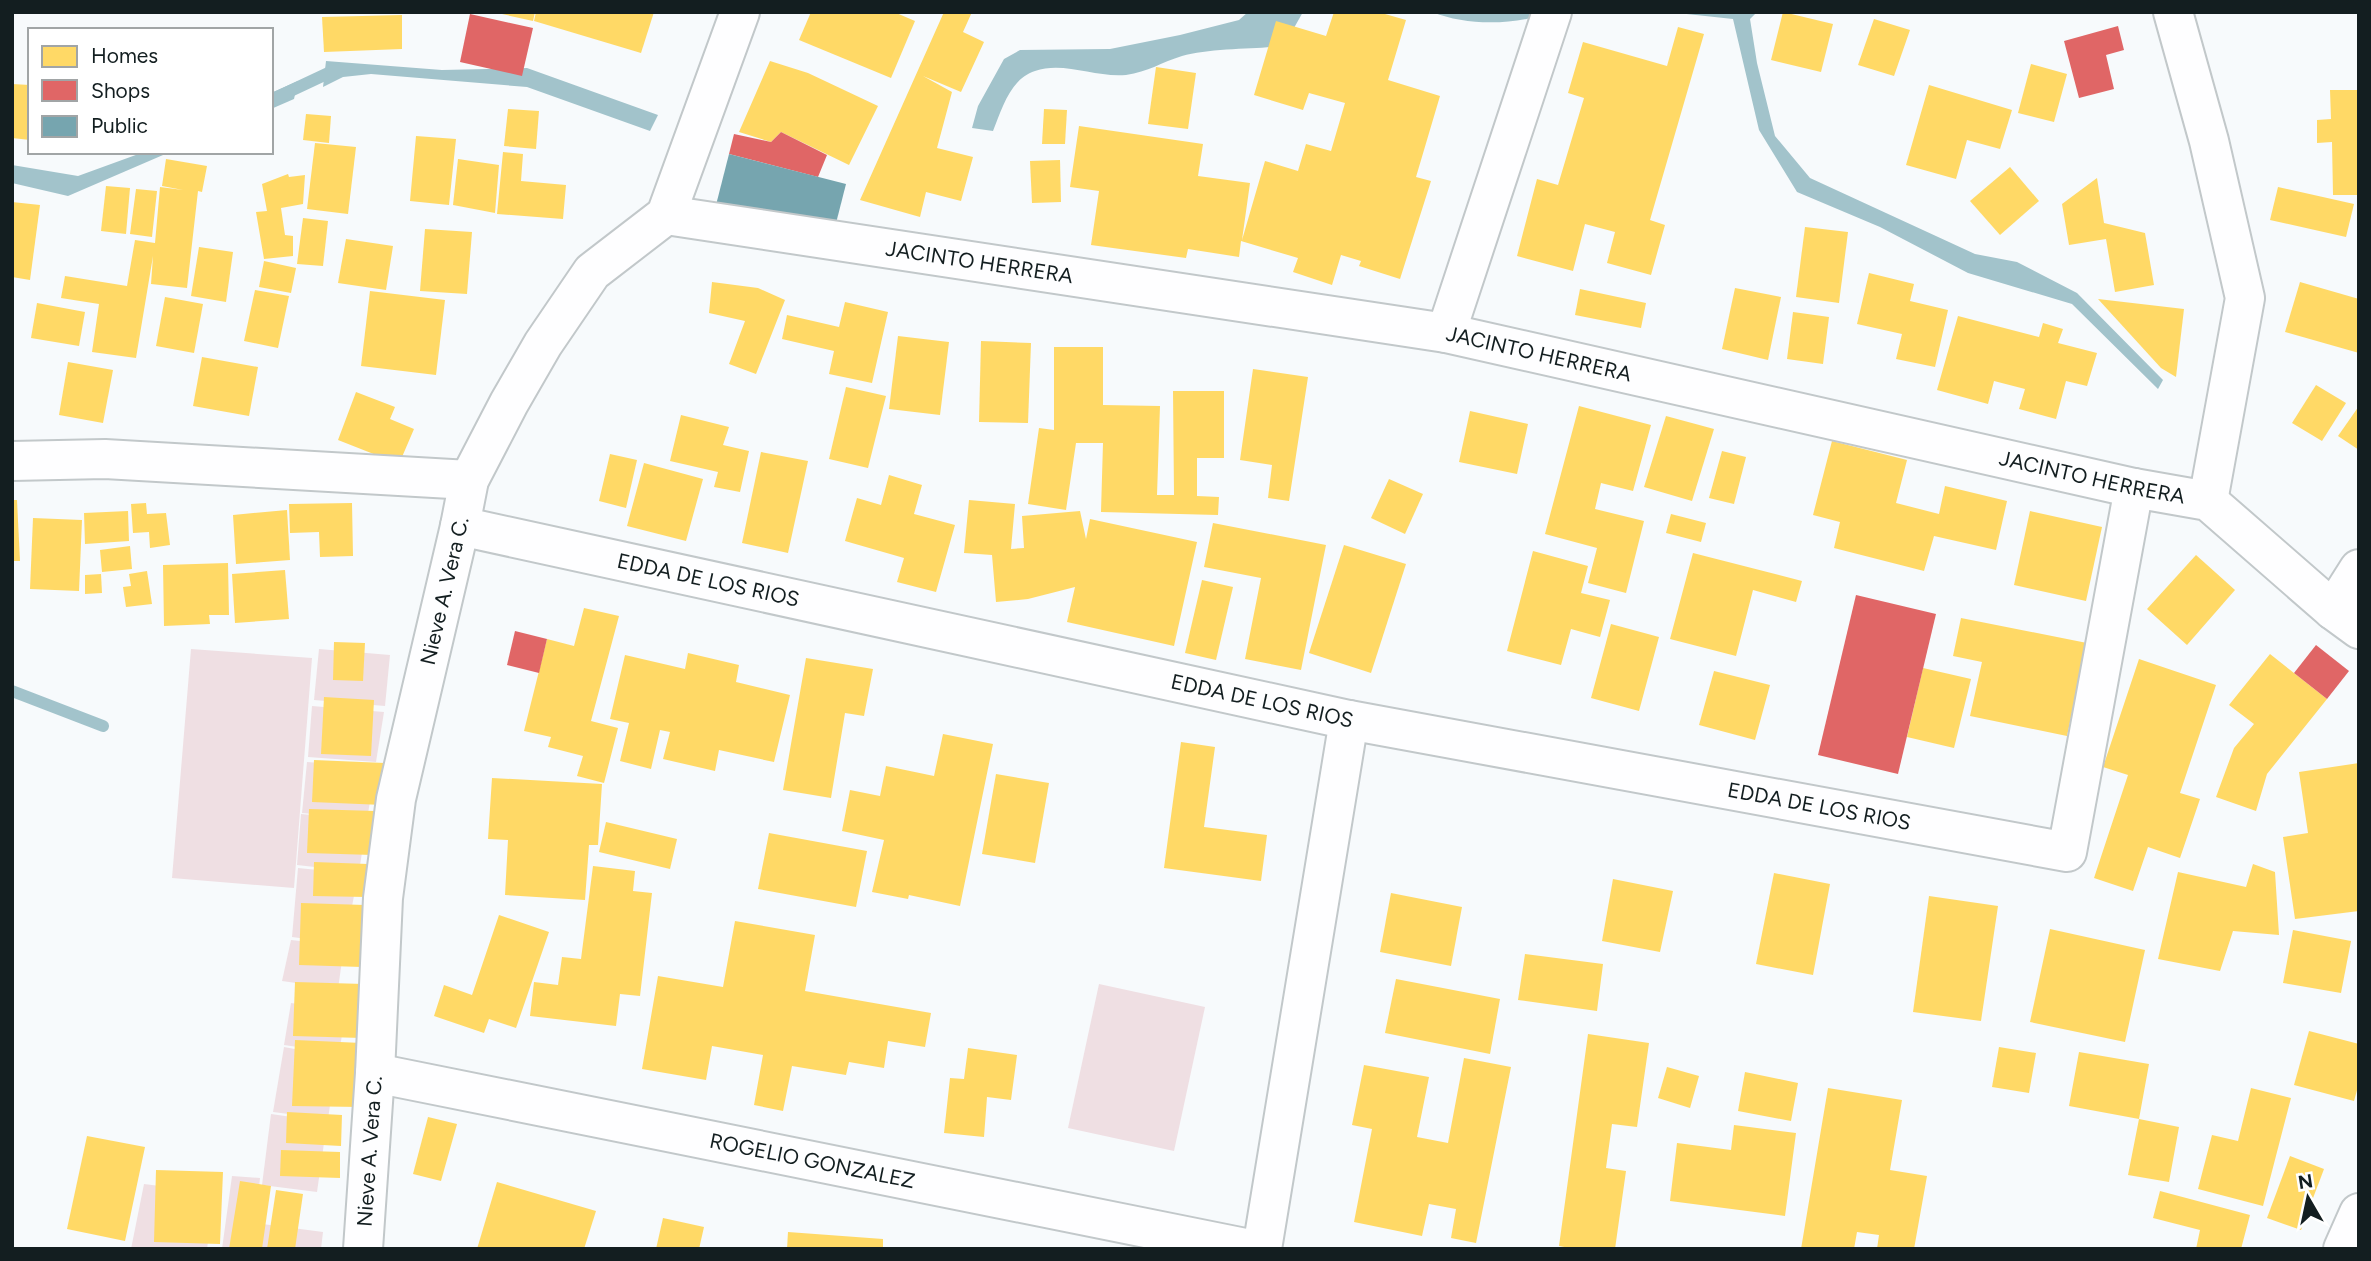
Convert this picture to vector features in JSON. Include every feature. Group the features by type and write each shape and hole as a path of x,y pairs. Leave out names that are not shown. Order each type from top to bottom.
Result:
{"street":[{"path":"666,215 740,12"},
{"path":"1446,333 1552,12"},
{"path":"2173,12 2208,141 2245,298 2208,501"},
{"name":"JACINTO HERRERA","path":"666,215 1446,333 2134,488 2208,501 2346,619"},
{"name":"Nieve A. Vera C.","path":"363,1249 383,898 396,799 469,480 509,402 543,344 592,272 666,215"},
{"path":"12,461 105,459 469,480"},
{"name":"EDDA DE LOS RIOS","path":"460,526 1349,720 2067,852 2134,488"},
{"path":"2346,619 2359,569"},
{"path":"1262,1249 1349,720"},
{"name":"ROGELIO GONZALEZ","path":"375,1073 1250,1249"},
{"path":"2343,1249 2359,1213"}],"shaded area":[{"path":"191,649 312,658 294,888 172,878"},
{"path":"319,649 390,655 385,706 314,700"},
{"path":"312,706 384,712 376,762 308,757"},
{"path":"307,762 376,767 367,819 302,813"},
{"path":"301,814 367,820 359,872 297,865"},
{"path":"298,868 358,874 345,944 292,937"},
{"path":"291,940 344,946 338,989 282,981"},
{"path":"1099,984 1205,1007 1174,1151 1068,1128"},
{"path":"291,1003 346,1011 339,1053 284,1045"},
{"path":"284,1047 337,1057 328,1119 273,1112"},
{"path":"271,1114 327,1122 317,1192 262,1185"},
{"path":"232,1176 260,1178 255,1223 323,1232 321,1249 222,1249"},
{"path":"144,1184 215,1193 207,1249 131,1249"}],"water":[{"path":"1248,12 1303,12 1286,42 1273,47 1192,54 1126,75 1057,68 1035,71 1026,75 1013,88 993,131 972,128 978,106 1004,59 1020,50 1110,49 1239,20"},
{"path":"1432,12 1532,12 1531,18 1494,22 1468,21"},
{"path":"1668,12 1757,12 1750,19 1757,63 1775,136 1810,178 1975,254 2017,262 2077,293 2163,380 2158,389 2072,304 1968,273 1880,227 1797,192 1759,130 1733,19"},
{"path":"326,61 442,70 527,68 658,115 650,131 527,87 371,74 343,77 323,87"},
{"path":"298,81 294,99 273,108 273,92"},
{"path":"138,154 165,154 68,196 12,183 12,165 78,176"}],"building: Homes":[{"path":"493,12 535,12 533,21"},
{"path":"536,12 654,12 641,53 534,21"},
{"path":"811,12 894,12 915,21 891,78 799,40"},
{"path":"944,12 972,12 963,32 984,42 961,92 923,76 952,92 937,148 973,157 961,201 926,192 920,217 860,200"},
{"path":"1334,12 1378,12 1406,20 1388,80 1440,96 1416,177 1431,181 1400,279 1359,266 1361,261 1341,255 1332,285 1293,272 1298,258 1241,241 1239,257 1188,249 1186,258 1091,245 1099,191 1070,187 1079,126 1203,144 1198,176 1250,183 1242,240 1265,161 1298,171 1306,144 1331,151 1345,103 1309,93 1303,110 1254,95 1276,21 1326,36"},
{"path":"1783,12 1833,24 1821,72 1771,60"},
{"path":"402,15 402,49 324,52 322,17"},
{"path":"1874,19 1910,30 1894,76 1858,65"},
{"path":"1678,27 1704,34 1650,220 1665,225 1651,275 1607,263 1615,232 1585,224 1573,271 1517,256 1537,179 1558,185 1584,98 1568,93 1583,42 1667,66"},
{"path":"770,61 808,73 878,106 849,165 781,132 771,142 739,132"},
{"path":"2031,64 2067,74 2054,122 2018,113"},
{"path":"1156,67 1196,73 1188,129 1148,124"},
{"path":"12,84 28,85 28,140 12,138"},
{"path":"1929,85 2012,110 2000,149 1967,140 1956,179 1906,165"},
{"path":"2330,90 2359,90 2359,195 2333,195 2332,142 2317,143 2317,120 2331,119"},
{"path":"508,109 539,111 536,149 504,146"},
{"path":"1044,109 1067,110 1065,144 1042,144"},
{"path":"306,114 331,116 329,143 303,140"},
{"path":"416,136 456,139 449,205 410,201"},
{"path":"315,143 356,147 348,214 307,209"},
{"path":"503,152 523,154 521,181 566,185 563,219 497,214"},
{"path":"166,159 207,166 202,192 198,191 187,288 151,284 153,256 136,358 92,352 99,304 61,298 65,276 127,286 135,240 155,243 160,187 183,190 162,186"},
{"path":"458,159 499,165 495,213 453,205"},
{"path":"1060,160 1061,202 1032,203 1030,161"},
{"path":"2010,167 2039,201 2000,235 1970,201"},
{"path":"288,174 289,177 305,175 303,204 281,208 285,235 293,236 293,256 264,259 256,212 267,211 262,184"},
{"path":"2097,178 2104,223 2145,233 2154,285 2115,292 2106,239 2069,245 2062,204"},
{"path":"106,186 130,188 126,234 101,231"},
{"path":"2278,187 2354,204 2346,237 2270,220"},
{"path":"136,189 157,191 152,237 130,234"},
{"path":"12,202 40,205 30,280 12,277"},
{"path":"303,218 328,221 323,266 297,264"},
{"path":"1805,227 1848,232 1839,303 1796,297"},
{"path":"425,229 472,232 467,294 420,291"},
{"path":"346,239 393,246 386,290 338,283"},
{"path":"199,247 233,252 226,302 191,296"},
{"path":"264,261 296,268 291,293 259,287"},
{"path":"1869,273 1914,284 1910,301 1948,310 1935,367 1896,359 1902,334 1857,324"},
{"path":"712,282 758,288 785,300 756,374 729,364 745,321 709,313"},
{"path":"2300,282 2359,299 2359,353 2285,332"},
{"path":"1735,288 1781,297 1768,360 1722,349"},
{"path":"1580,289 1646,303 1641,328 1575,315"},
{"path":"255,290 289,296 278,348 244,341"},
{"path":"370,291 445,300 436,375 361,366"},
{"path":"165,297 203,304 194,353 156,346"},
{"path":"2098,299 2184,309 2176,377 2161,368"},
{"path":"845,302 888,312 872,383 829,374 834,351 782,339 787,315 839,327"},
{"path":"37,303 85,312 79,346 31,338"},
{"path":"1793,312 1829,317 1823,364 1787,359"},
{"path":"1958,316 2039,337 2043,323 2063,329 2058,343 2097,353 2087,386 2066,381 2056,419 2019,409 2025,389 1994,381 1988,404 1937,390"},
{"path":"898,336 949,342 940,415 889,409"},
{"path":"981,341 1031,343 1028,423 979,422"},
{"path":"1054,347 1103,347 1103,405 1160,406 1157,495 1174,495 1173,391 1224,391 1224,458 1197,458 1197,496 1219,497 1218,515 1101,512 1103,443 1076,443 1066,510 1028,504 1039,428 1054,430"},
{"path":"202,357 258,367 249,416 193,406"},
{"path":"68,362 113,370 103,423 59,415"},
{"path":"1253,369 1308,377 1289,501 1268,498 1272,465 1240,460"},
{"path":"2316,385 2346,403 2322,441 2292,423"},
{"path":"846,387 886,396 868,468 829,459"},
{"path":"356,392 395,407 390,419 414,429 399,464 338,440"},
{"path":"1579,406 1651,425 1633,491 1601,483 1595,509 1644,521 1626,593 1588,583 1597,548 1545,534"},
{"path":"2359,406 2359,450 2338,436"},
{"path":"1470,411 1528,424 1517,474 1459,462"},
{"path":"681,415 729,427 723,445 749,451 740,492 714,487 718,472 670,461"},
{"path":"1666,416 1714,429 1692,501 1644,487"},
{"path":"1832,441 1907,460 1896,503 1939,514 1945,486 2007,501 1996,550 1934,536 1924,571 1834,548 1840,522 1813,515"},
{"path":"1722,451 1746,457 1734,504 1709,498"},
{"path":"761,452 808,461 788,553 742,543"},
{"path":"610,454 637,460 626,508 599,501"},
{"path":"644,463 703,479 686,541 627,526"},
{"path":"889,475 922,485 914,514 955,525 936,592 897,582 904,558 845,541 857,498 881,505"},
{"path":"1389,479 1423,494 1405,534 1371,518"},
{"path":"12,500 17,500 20,561 12,561"},
{"path":"969,500 1015,504 1011,549 1024,548 1022,516 1080,511 1086,539 1090,519 1197,542 1174,646 1067,622 1075,587 1028,599 996,602 992,555 964,553"},
{"path":"146,503 147,514 166,513 170,545 150,548 149,532 133,533 131,504"},
{"path":"352,503 353,556 320,557 319,532 290,533 289,504"},
{"path":"287,510 290,560 236,564 233,515"},
{"path":"128,511 129,541 85,544 84,513"},
{"path":"2030,511 2102,527 2086,601 2014,585"},
{"path":"1671,514 1706,523 1701,542 1666,533"},
{"path":"33,518 82,520 79,591 30,589"},
{"path":"1213,523 1326,545 1301,670 1245,659 1261,578 1204,567"},
{"path":"1344,545 1406,564 1371,673 1309,653"},
{"path":"130,546 132,569 102,572 100,550"},
{"path":"1533,551 1588,566 1581,593 1610,600 1600,637 1571,629 1561,665 1507,651"},
{"path":"1693,553 1802,581 1796,602 1753,590 1736,656 1670,639"},
{"path":"2196,555 2235,590 2187,645 2147,609"},
{"path":"228,563 229,615 209,615 210,624 164,626 163,565"},
{"path":"285,570 289,619 235,623 232,574"},
{"path":"147,571 152,604 126,607 123,587 131,586 129,574"},
{"path":"101,574 102,593 85,594 85,575"},
{"path":"1202,580 1233,587 1216,660 1185,653"},
{"path":"584,608 619,616 591,721 618,728 604,783 577,776 583,756 548,747 551,737 524,731 547,639 574,646"},
{"path":"1961,618 2087,643 2067,736 1970,716 1982,662 1953,656"},
{"path":"1611,624 1659,637 1639,711 1591,698"},
{"path":"334,642 365,643 363,681 333,680"},
{"path":"688,653 739,665 736,682 790,695 774,762 719,750 715,771 663,759 670,732 660,730 651,769 620,761 629,723 610,719 625,655 685,669"},
{"path":"2270,654 2327,699 2267,774 2256,811 2216,797 2234,748 2254,724 2229,705"},
{"path":"806,658 873,669 864,716 845,713 831,798 783,790"},
{"path":"2139,659 2216,685 2180,793 2200,799 2180,858 2148,847 2133,891 2094,878 2128,775 2103,767"},
{"path":"1923,668 1971,679 1954,748 1907,737"},
{"path":"1714,671 1770,685 1755,740 1699,725"},
{"path":"324,697 374,700 371,756 321,754"},
{"path":"943,734 993,744 960,906 909,895 908,899 872,892 884,840 842,831 850,790 880,796 886,766 934,776"},
{"path":"1181,742 1215,747 1204,827 1267,835 1261,881 1164,868"},
{"path":"314,760 385,763 383,805 312,802"},
{"path":"2359,763 2359,911 2295,919 2283,837 2308,833 2299,772"},
{"path":"996,774 1049,783 1035,863 982,854"},
{"path":"492,778 602,784 598,845 589,845 585,900 505,895 508,840 488,839"},
{"path":"309,809 375,811 373,855 307,853"},
{"path":"606,822 677,839 670,869 599,852"},
{"path":"769,833 867,851 856,907 758,889"},
{"path":"314,862 368,864 366,897 313,896"},
{"path":"2253,864 2275,872 2279,935 2233,931 2220,971 2158,959 2178,872 2246,887"},
{"path":"593,866 635,871 633,891 652,893 640,996 620,994 616,1026 530,1016 534,982 558,985 562,957 581,959"},
{"path":"1774,873 1830,884 1813,975 1756,964"},
{"path":"1613,879 1673,891 1660,952 1602,941"},
{"path":"1391,893 1462,907 1451,966 1380,952"},
{"path":"1929,896 1998,906 1981,1021 1913,1012"},
{"path":"301,903 365,905 362,967 299,965"},
{"path":"499,915 549,932 516,1028 489,1019 484,1033 434,1016 444,985 472,995"},
{"path":"735,921 815,935 805,991 931,1013 925,1047 888,1041 884,1068 849,1062 846,1075 792,1066 783,1111 754,1105 763,1055 712,1046 706,1080 642,1069 658,976 723,987"},
{"path":"2050,929 2145,950 2125,1042 2030,1022"},
{"path":"2293,930 2351,941 2341,993 2283,983"},
{"path":"1525,954 1603,964 1597,1011 1518,1000"},
{"path":"1396,979 1500,999 1490,1054 1385,1033"},
{"path":"295,982 364,984 362,1038 293,1036"},
{"path":"2309,1031 2359,1044 2359,1083 2354,1101 2294,1085"},
{"path":"1588,1034 1649,1043 1637,1127 1612,1124 1606,1168 1626,1171 1615,1249 1575,1249 1559,1246"},
{"path":"295,1040 362,1043 360,1107 292,1106"},
{"path":"1999,1047 2036,1053 2029,1093 1992,1087"},
{"path":"968,1048 1017,1055 1011,1100 987,1097 984,1137 944,1133 950,1078 964,1079"},
{"path":"2079,1052 2149,1064 2139,1119 2069,1106"},
{"path":"1464,1058 1511,1067 1476,1243 1451,1238 1456,1209 1429,1204 1422,1236 1354,1222 1372,1129 1352,1125 1364,1065 1429,1077 1417,1137 1448,1143"},
{"path":"1667,1067 1699,1076 1690,1108 1658,1098"},
{"path":"1745,1072 1798,1083 1791,1121 1738,1111"},
{"path":"1828,1088 1902,1100 1890,1170 1927,1176 1914,1249 1877,1249 1879,1235 1857,1232 1854,1249 1801,1249"},
{"path":"2251,1088 2291,1098 2263,1206 2198,1189 2212,1135 2238,1141"},
{"path":"287,1112 342,1115 341,1146 286,1143"},
{"path":"428,1117 457,1124 441,1181 413,1174"},
{"path":"2139,1119 2179,1127 2169,1182 2128,1175"},
{"path":"1734,1125 1796,1133 1785,1216 1670,1201 1677,1143 1731,1150"},
{"path":"87,1136 145,1147 125,1241 67,1229"},
{"path":"281,1150 340,1152 340,1178 280,1176"},
{"path":"2290,1156 2324,1169 2301,1230 2267,1218"},
{"path":"156,1170 223,1172 220,1244 154,1242"},
{"path":"240,1181 271,1186 262,1249 229,1249"},
{"path":"497,1182 596,1211 584,1249 477,1249"},
{"path":"276,1190 303,1194 295,1249 267,1249"},
{"path":"2160,1191 2250,1215 2241,1249 2196,1249 2200,1230 2153,1218"},
{"path":"663,1218 704,1227 699,1249 656,1249"},
{"path":"788,1232 883,1239 883,1249 787,1249"}],"building: Shops":[{"path":"470,14 533,28 522,76 460,62"},
{"path":"2118,26 2124,50 2106,55 2114,89 2079,98 2064,41"},
{"path":"781,132 827,155 818,177 729,154 734,134 771,142"},
{"path":"1856,595 1936,614 1898,774 1818,755"},
{"path":"515,631 547,639 539,673 507,665"},
{"path":"2316,645 2349,671 2327,699 2294,673"}],"building: Public":[{"path":"729,154 846,184 833,235 716,205"}],"waterway":[{"path":"273,99 337,69"},
{"path":"12,691 103,726"}]}
